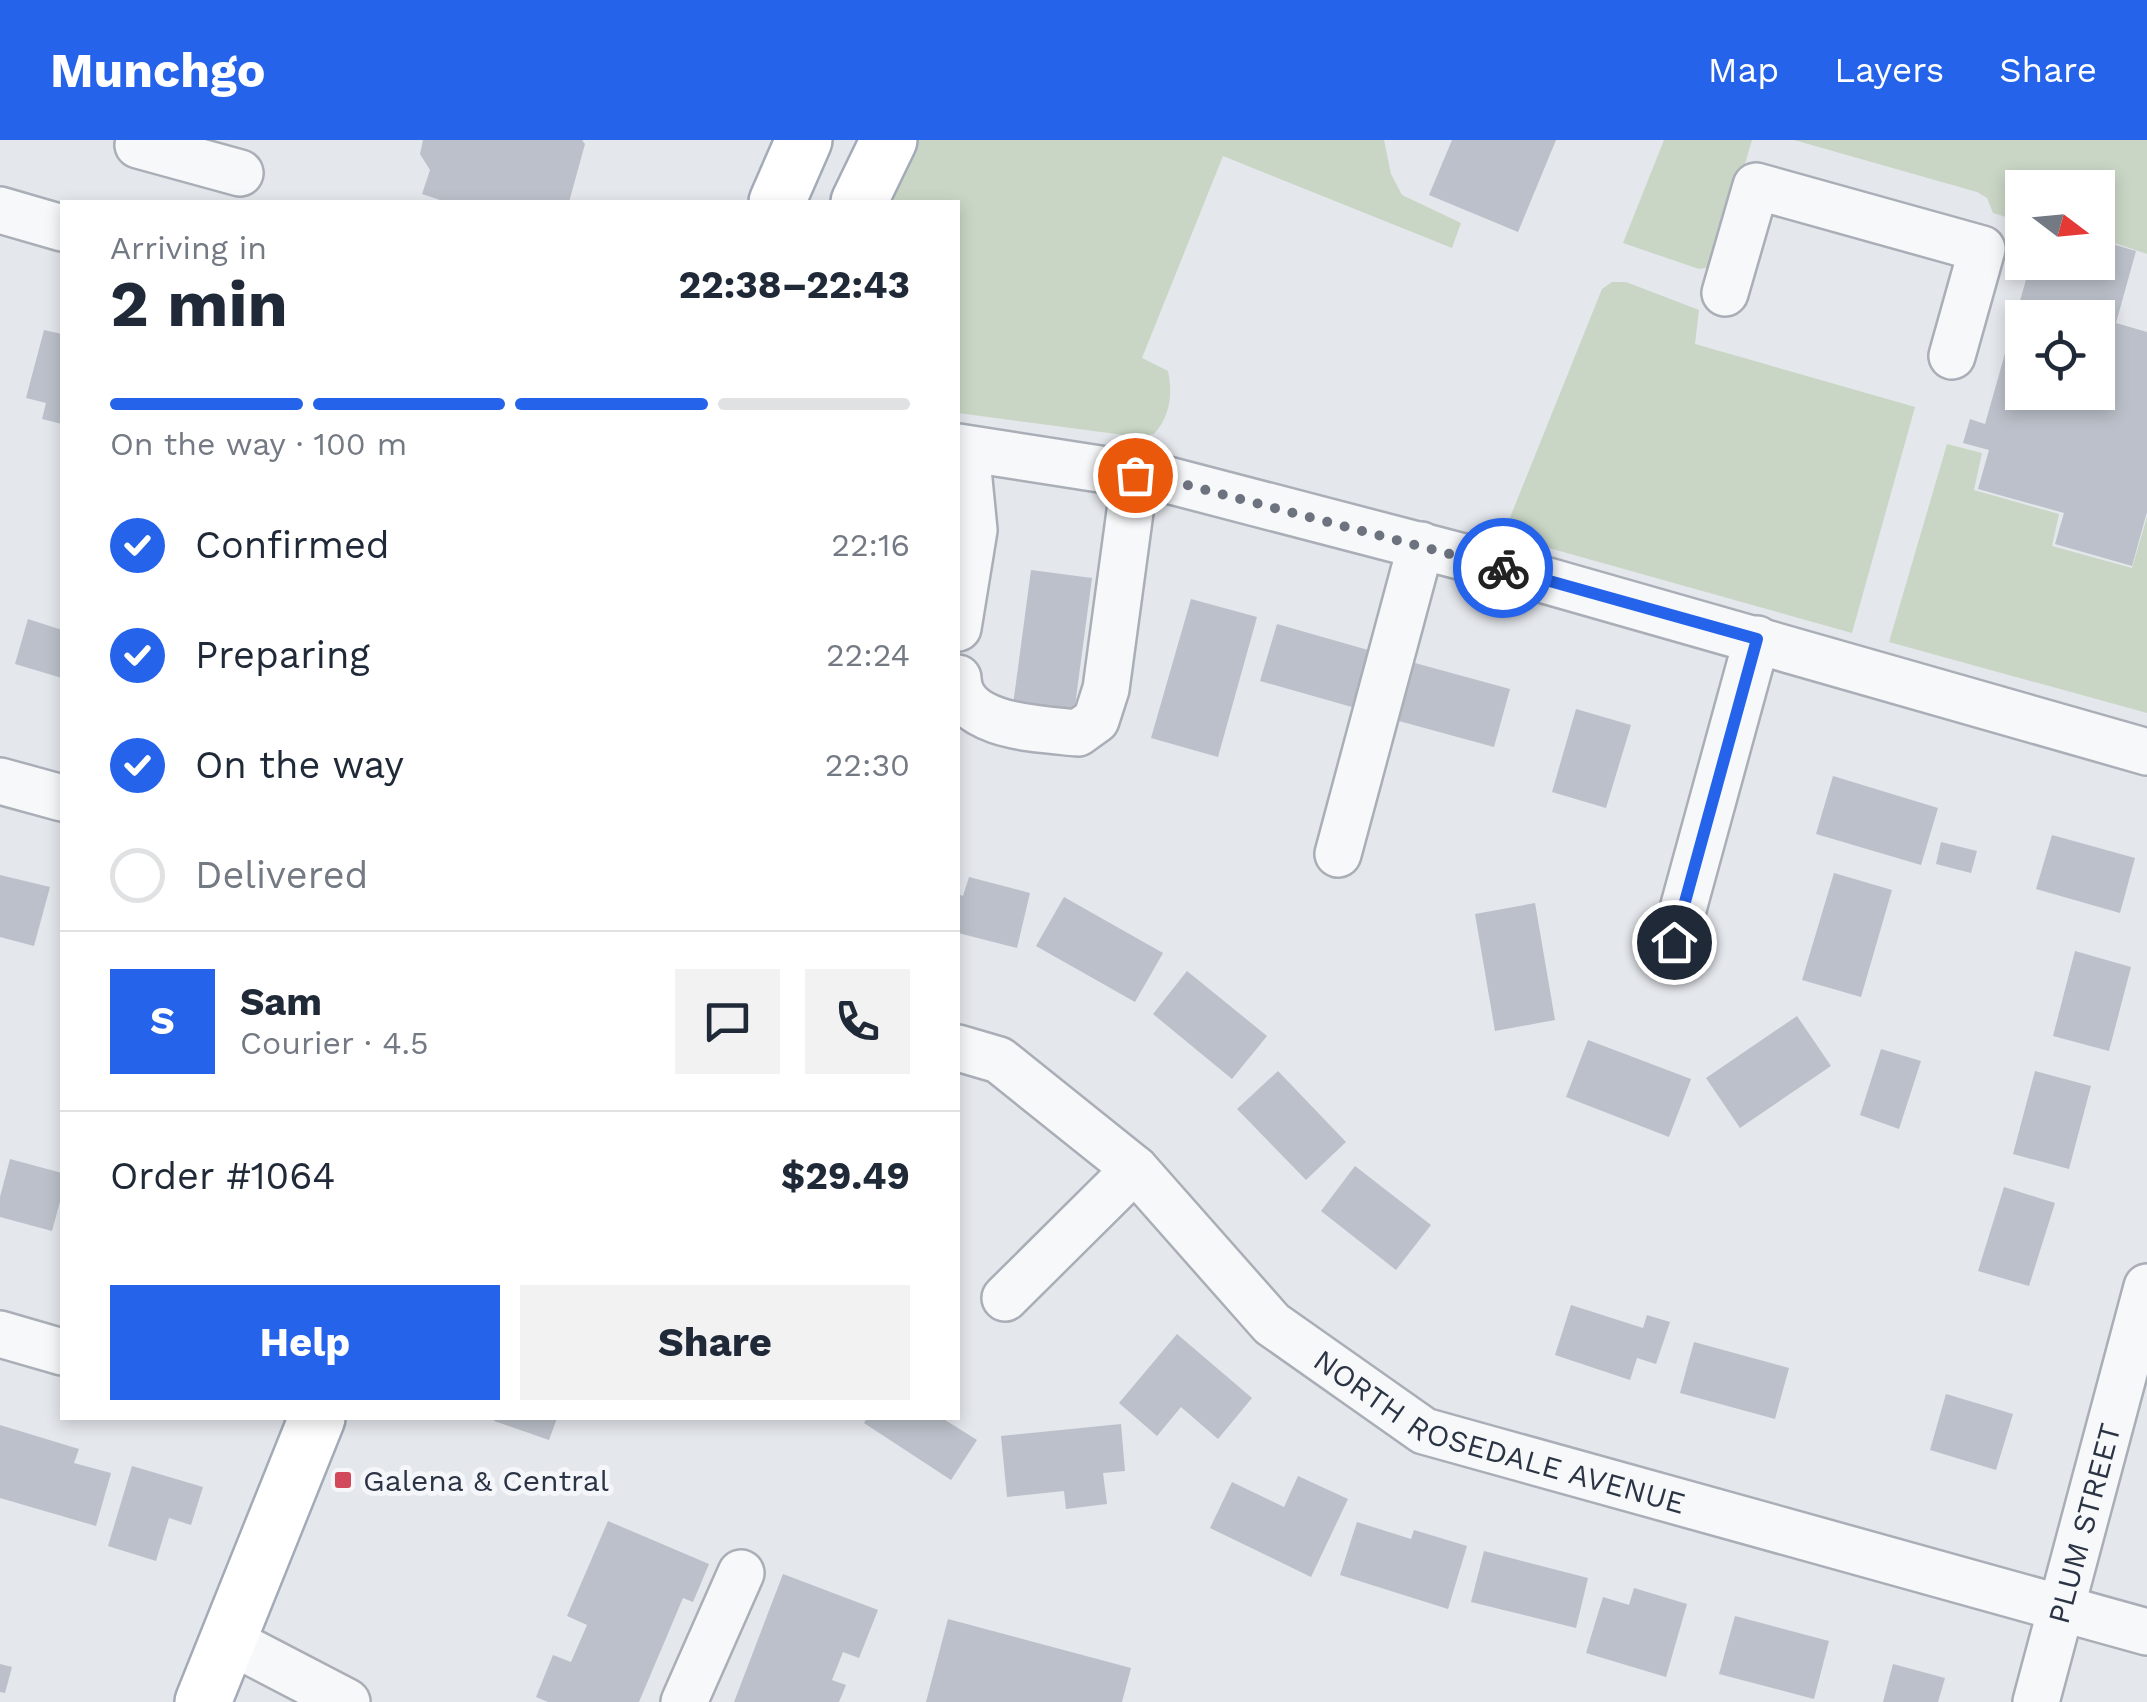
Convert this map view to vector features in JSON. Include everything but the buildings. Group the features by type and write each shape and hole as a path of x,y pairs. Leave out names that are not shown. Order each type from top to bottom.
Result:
{"main road":[{"path":"778,200 804,140"},
{"path":"860,200 889,140"},
{"path":"203,1702 310,1420"}],"street":[{"path":"138,146 240,174"},
{"path":"1726,293 1756,186 1982,248 1952,356"},
{"path":"0,210 60,227"},
{"path":"960,616 974,530 962,448 1164,479 1421,545 2147,752"},
{"path":"960,689 976,713 1022,728 1078,733 1096,720 1106,688 1135,475"},
{"path":"1338,854 1421,545"},
{"path":"1674,942 1757,639"},
{"path":"0,781 60,797"},
{"name":"NORTH ROSEDALE AVENUE","path":"960,1049 999,1060 1134,1169 1272,1324 1424,1431 2147,1632"},
{"path":"1005,1298 1134,1169"},
{"name":"PLUM STREET","path":"2036,1702 2147,1287"},
{"path":"0,1334 60,1351"},
{"path":"684,1702 741,1573"},
{"path":"228,1640 347,1702"}],"green space":[{"path":"908,140 1384,140 1391,174 1402,195 1461,223 1452,248 1223,156 1142,358 1168,371 1170,396 1167,412 1154,434 1139,437 960,413 960,200 878,200"},
{"path":"1664,140 1752,140 1715,266 1699,269 1623,243"},
{"path":"1794,140 2147,140 2147,254 2115,243 2115,170 2005,170 2005,217 1993,213 1987,198"},
{"path":"1612,282 1626,282 1699,310 1695,344 1915,407 1852,633 1503,535 1602,289"},
{"path":"1947,444 1982,453 1974,490 2059,514 2052,546 2132,568 2147,517 2147,713 1889,642"}],"way so far":[{"path":"1135,475 1164,479 1503,568"}],"place":[{"name":"Galena & Central","path":"343,1480"}],"route":[{"path":"1503,568 1757,639 1674,942"}]}
